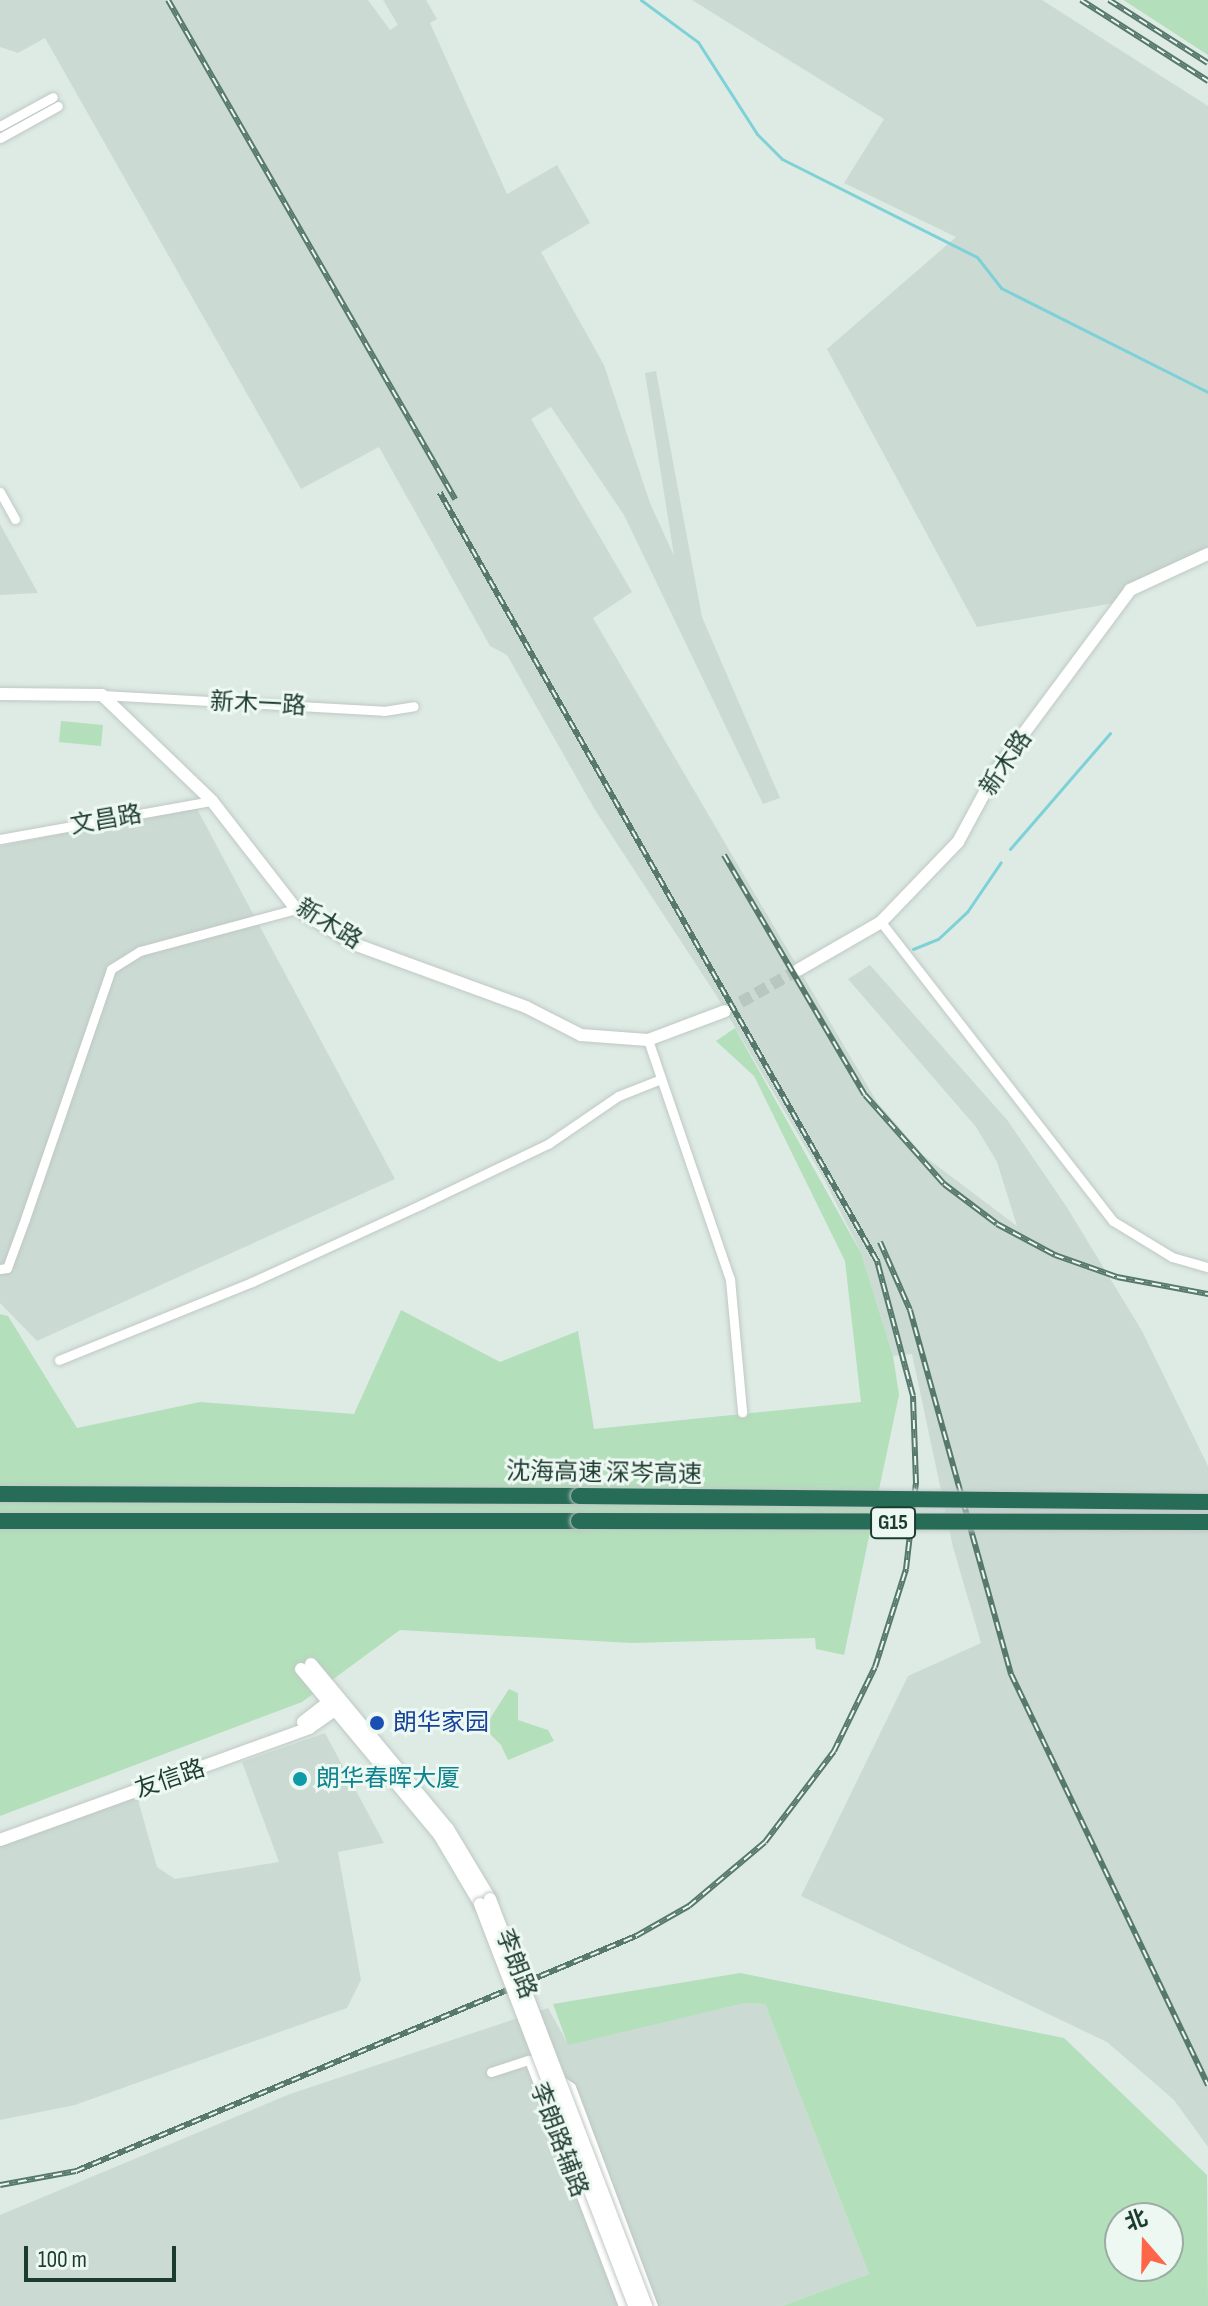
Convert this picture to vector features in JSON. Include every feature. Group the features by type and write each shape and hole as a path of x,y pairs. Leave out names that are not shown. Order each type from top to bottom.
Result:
{"highway":[{"name":"沈海高速 深岑高速","path":"0,1494 1208,1502"},
{"name":"沈海高速 深岑高速","path":"0,1521 1208,1522"}],"street":[{"path":"0,126 55,102 0,138"},
{"path":"0,492 15,519"},
{"name":"新木路","path":"798,970 881,922 958,842 998,768 1130,590 1208,554"},
{"path":"0,694 102,695"},
{"name":"新木路","path":"102,695 212,801 296,909 354,944 526,1007 581,1035 648,1040 725,1011"},
{"name":"新木一路","path":"102,695 384,711 414,706"},
{"name":"文昌路","path":"0,839 212,801"},
{"path":"0,1269 7,1268 111,969 140,951 296,909"},
{"path":"881,922 1113,1221 1151,1247 1208,1267"},
{"path":"648,1040 730,1279 742,1412"},
{"path":"59,1360 252,1282 408,1211 548,1144 618,1096 661,1079"},
{"name":"李朗路","path":"634,2306 485,1902 440,1836 332,1706 306,1666 448,1829 485,1902 646,2306"},
{"name":"友信路","path":"0,1831 304,1721 332,1706"},
{"name":"友信路","path":"0,1840 309,1728 332,1706"},
{"path":"491,2072 529,2060"},
{"name":"李朗路辅路","path":"529,2060 623,2306"},
{"name":"李朗路辅路","path":"529,2060 571,2087 653,2306"}],"shaded area":[{"path":"0,0 368,0 390,30 398,25 383,0 426,0 437,19 430,23 507,194 557,165 590,223 541,252 604,365 650,503 674,556 645,373 656,371 702,617 780,798 763,804 624,515 551,407 531,419 632,592 593,618 877,1102 924,1156 1017,1226 997,1162 976,1127 848,979 870,965 1008,1121 1068,1209 1142,1331 1208,1466 1208,2147 1174,2100 1107,2042 801,1896 908,1676 981,1643 953,1547 912,1354 893,1356 861,1253 823,1177 716,995 595,810 507,655 490,646 379,447 301,489 45,38 18,53 0,47"},
{"path":"692,0 1042,0 1208,106 1208,548 1125,586 1114,603 977,627 827,349 956,237 844,183 884,119"},
{"path":"0,524 38,593 0,595"},
{"path":"196,807 395,1179 37,1341 0,1303 0,846"},
{"path":"325,1733 384,1843 338,1852 361,1980 347,2008 75,2105 0,2120 0,1840 136,1793 157,1867 175,1879 279,1862 242,1762"},
{"path":"745,2003 765,2004 869,2274 782,2306 0,2306 0,2215 290,2094 548,2008 568,2044"}],"green space":[{"path":"1208,0 1208,55 1125,1"},
{"path":"61,721 103,725 101,746 59,742"},
{"path":"735,1028 861,1253 893,1356 899,1395 844,1655 816,1649 815,1638 631,1643 400,1630 302,1702 0,1816 0,1314 8,1316 77,1428 200,1402 354,1414 401,1310 500,1362 578,1331 594,1429 861,1402 845,1261 754,1076 716,1041"},
{"path":"509,1689 518,1693 518,1720 548,1730 554,1741 508,1760 501,1745 484,1728"},
{"path":"740,1973 1064,2038 1207,2175 1208,2306 782,2306 869,2274 765,2004 745,2003 568,2045 553,2004"}],"waterway":[{"path":"641,0 698,42 757,134 782,159 977,257 1001,288 1208,392"},
{"path":"1010,849 1110,733"},
{"path":"913,949 938,939 967,912 1001,862"}],"tunnel":[{"path":"725,1011 798,970"}],"railway":[{"path":"168,0 455,499"},
{"path":"1081,0 1208,81"},
{"path":"1109,0 1208,63"},
{"path":"0,2185 76,2171 636,1936 689,1906 765,1842 834,1751 875,1667 906,1569 916,1483 913,1396 877,1261 440,493"},
{"path":"724,855 865,1095 944,1184 997,1224 1055,1255 1117,1277 1208,1294"},
{"path":"880,1242 910,1310 1011,1674 1208,2085"}],"place":[{"name":"朗华家园","path":"377,1723"},
{"name":"朗华春晖大厦","path":"300,1779"}]}
